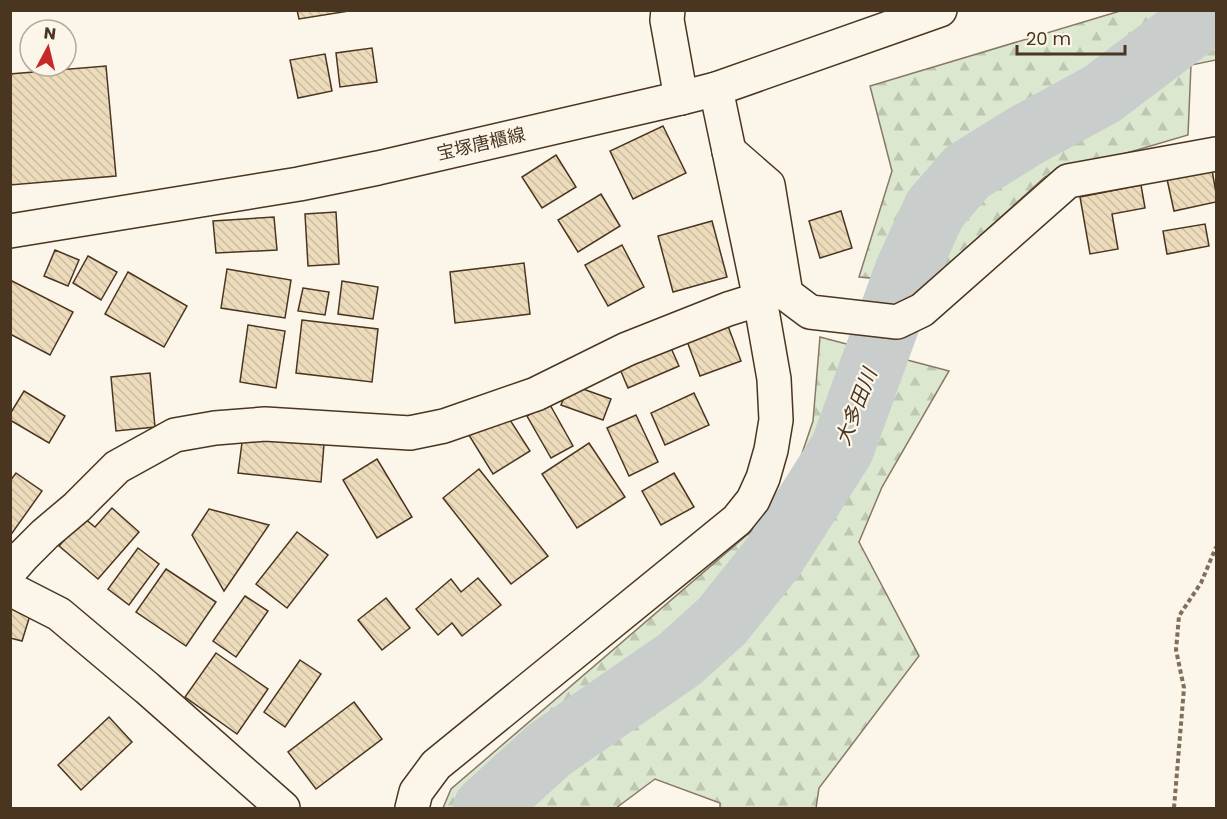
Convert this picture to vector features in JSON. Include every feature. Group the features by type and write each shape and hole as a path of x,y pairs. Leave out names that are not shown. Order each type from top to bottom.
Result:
{"street":[{"path":"668,10 667,20 681,98"},
{"name":"宝塚唐櫃線","path":"10,231 299,184 681,98 716,89 940,10"},
{"path":"412,808 416,792 436,765 737,520 753,500 763,478 776,420 774,379 760,299 716,89"},
{"path":"729,151 768,185 786,294 810,312 897,322 922,310 1068,181 1216,154"},
{"path":"10,571 38,541 117,468 175,435 215,428 265,424 410,433 444,426 536,394 627,349 728,309 760,299"},
{"path":"10,589 59,614 283,808"}],"path":[{"path":"1174,808 1184,688 1176,650 1179,616 1201,583 1216,547"}],"green space":[{"path":"1120,11 1216,11 1216,60 1191,65 1188,135 1045,177 928,283 859,277 892,171 870,86"},
{"path":"820,337 949,371 882,487 859,542 919,656 819,788 816,808 720,808 720,803 655,779 616,808 443,808 451,789 777,509 795,474 813,421"}],"building":[{"path":"297,10 355,10 299,19"},
{"path":"372,48 377,82 340,87 336,53"},
{"path":"325,54 332,91 298,98 290,60"},
{"path":"106,66 116,176 10,185 10,74 18,73 18,78 78,78 78,68"},
{"path":"663,126 686,173 633,199 610,151"},
{"path":"556,155 576,187 542,208 522,177"},
{"path":"1212,170 1216,202 1174,211 1167,179"},
{"path":"1141,185 1145,208 1112,214 1118,249 1090,254 1080,197"},
{"path":"601,194 620,226 578,252 558,220"},
{"path":"841,211 852,248 820,258 809,221"},
{"path":"336,212 339,264 308,266 305,214"},
{"path":"274,217 277,250 216,253 213,221"},
{"path":"712,221 727,277 673,292 658,236"},
{"path":"1205,224 1209,246 1167,254 1163,231"},
{"path":"622,245 644,287 608,306 585,265"},
{"path":"55,250 79,260 68,286 44,276"},
{"path":"88,256 117,272 101,300 73,283"},
{"path":"524,263 530,314 455,323 450,272"},
{"path":"227,269 291,280 285,318 221,308"},
{"path":"128,272 187,306 164,347 105,314"},
{"path":"10,280 73,312 50,355 10,334"},
{"path":"342,281 378,287 373,319 338,314"},
{"path":"303,288 329,292 325,315 298,311"},
{"path":"725,318 741,361 700,376 684,333"},
{"path":"302,320 378,329 372,382 296,373"},
{"path":"248,325 285,331 276,388 240,382"},
{"path":"667,339 679,366 628,388 617,362"},
{"path":"150,373 155,427 116,431 111,377"},
{"path":"569,384 611,399 603,420 561,405"},
{"path":"24,391 65,416 49,443 10,420 10,414"},
{"path":"694,393 709,425 665,445 651,413"},
{"path":"549,403 573,446 551,458 527,416"},
{"path":"503,409 530,451 493,474 467,432"},
{"path":"636,415 658,462 629,476 607,428"},
{"path":"243,435 324,444 321,482 238,473"},
{"path":"589,443 625,497 577,528 542,474"},
{"path":"377,459 412,517 377,538 343,480"},
{"path":"479,469 548,556 511,584 443,498"},
{"path":"16,473 42,491 10,536 10,481"},
{"path":"674,473 694,507 661,525 642,491"},
{"path":"112,508 139,532 98,579 59,546 84,518 95,527"},
{"path":"209,509 269,525 224,591 192,535"},
{"path":"297,532 328,555 287,608 256,584"},
{"path":"138,548 159,564 129,605 108,589"},
{"path":"166,569 216,602 186,646 136,612"},
{"path":"478,578 501,605 462,636 452,623 438,635 416,609 451,579 461,592"},
{"path":"245,596 268,611 236,657 213,641"},
{"path":"386,598 410,628 382,650 358,620"},
{"path":"10,602 32,609 22,641 10,638"},
{"path":"216,653 268,689 237,734 185,697"},
{"path":"300,660 321,674 285,727 264,712"},
{"path":"354,702 382,739 316,789 288,752"},
{"path":"109,717 132,742 81,790 58,765"}],"waterway":[{"name":"大多田川","path":"485,808 550,749 680,659 722,621 774,556 842,449 907,270 935,209 967,172 1025,136 1102,94 1213,10"}]}
